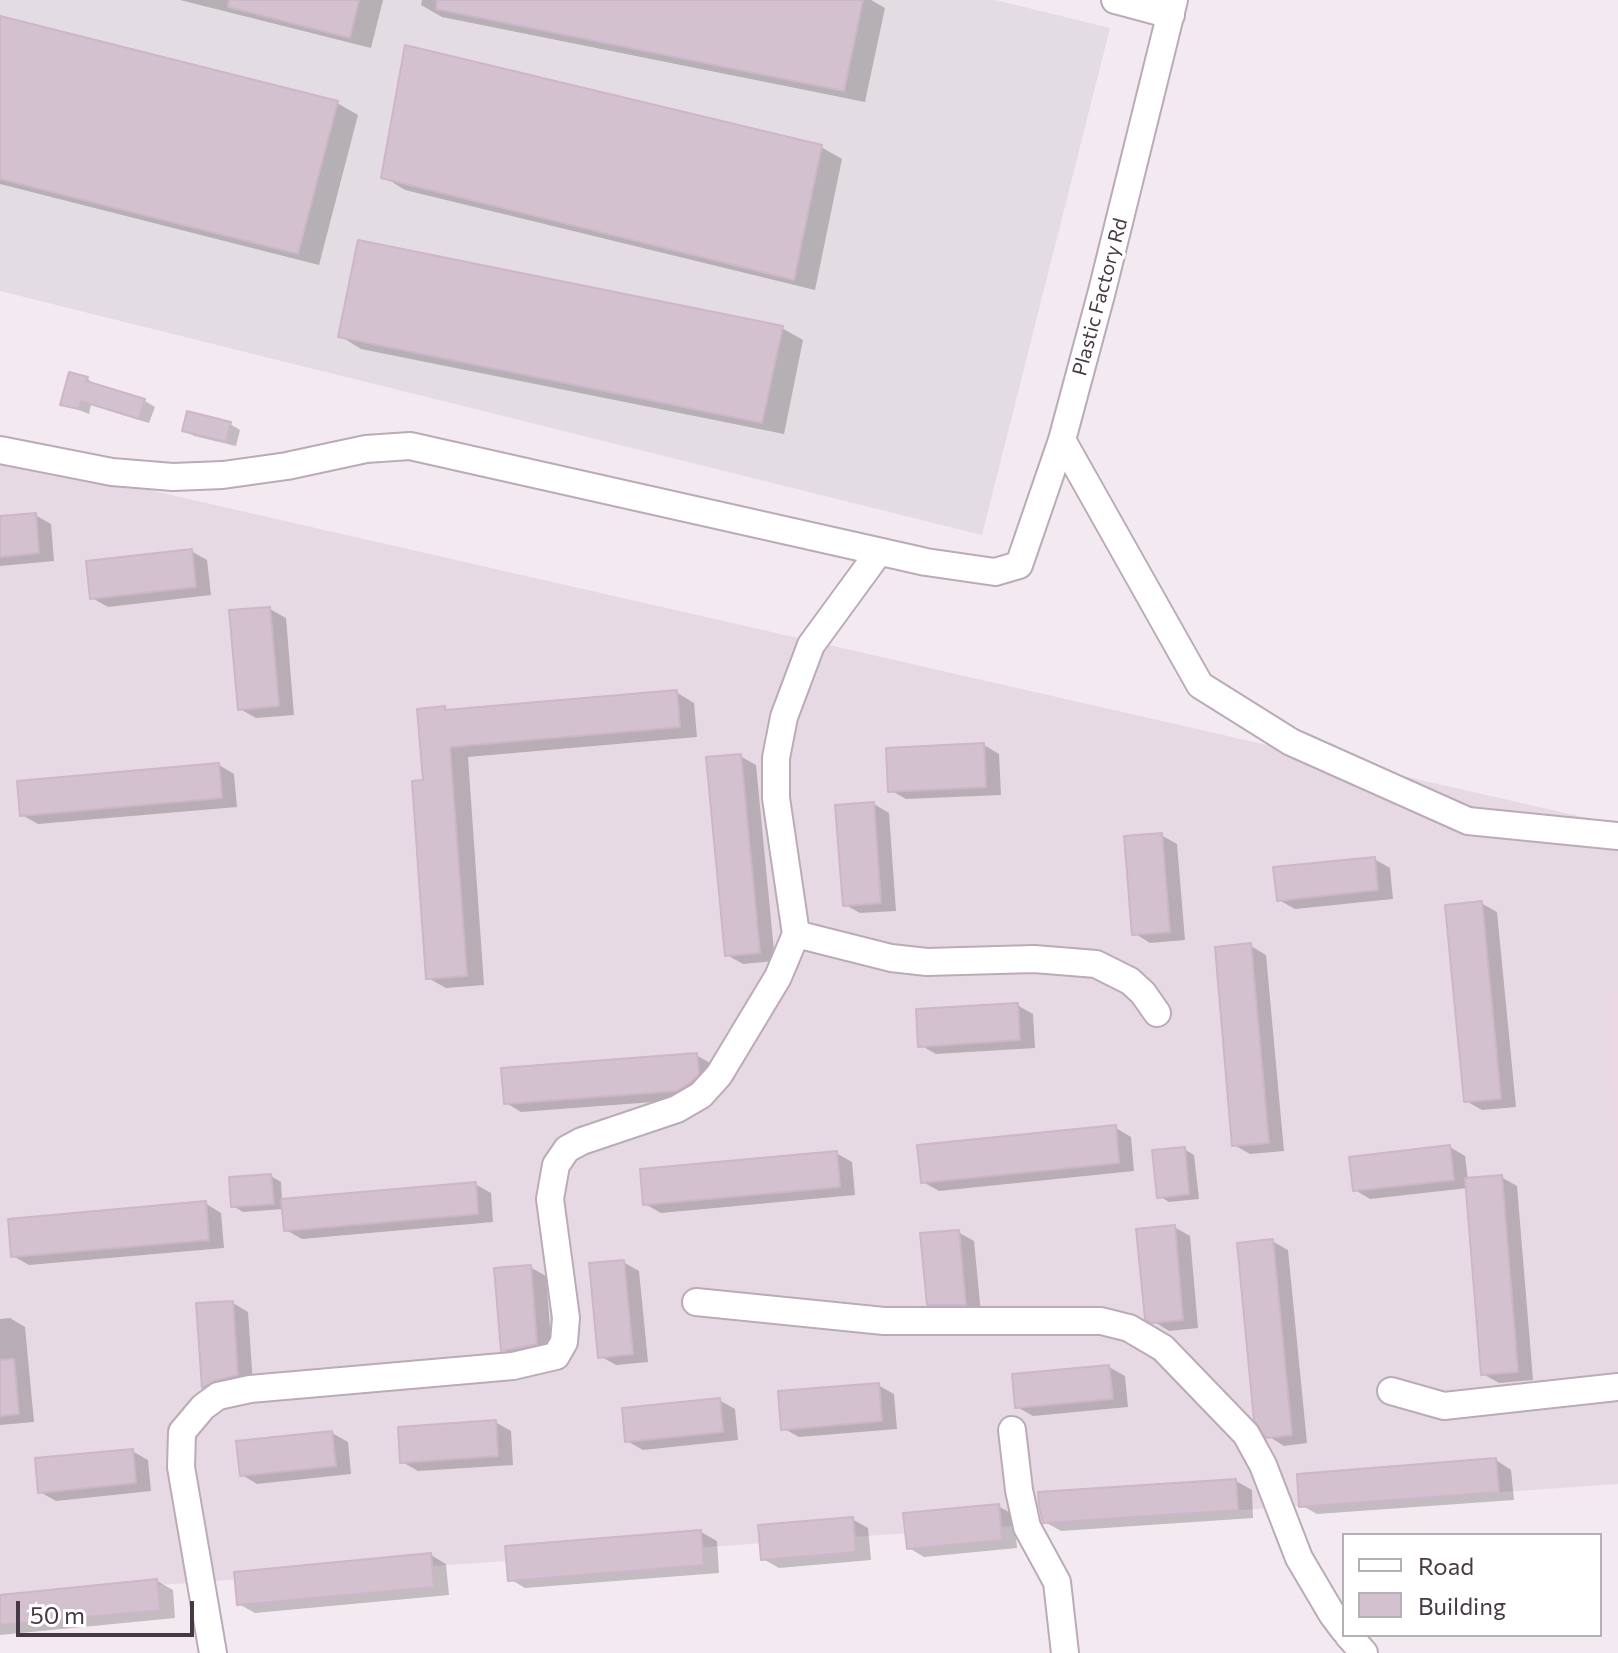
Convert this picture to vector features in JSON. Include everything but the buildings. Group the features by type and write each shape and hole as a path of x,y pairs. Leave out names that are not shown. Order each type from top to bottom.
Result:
{"street":[{"path":"1115,0 1173,7"},
{"name":"Plastic Factory Rd","path":"879,552 995,572 1019,565 1062,440 1173,7"},
{"path":"1062,440 1200,685 1291,742 1468,821 1618,836"},
{"path":"0,450 112,472 173,477 223,475 287,466 366,449 410,446 879,552 811,645 784,717 776,758 776,798 796,934 787,959 719,1075 701,1095 677,1109 582,1141 567,1149 556,1165 550,1199 566,1318 564,1342 556,1356 513,1366 250,1389 218,1396 203,1407 182,1432 181,1467 213,1653"},
{"path":"796,934 891,958 927,962 1034,959 1096,964 1130,981 1157,1013"},
{"path":"696,1302 884,1321 974,1323 1076,1320 1101,1321 1129,1328 1163,1348 1246,1434 1263,1465 1299,1558 1342,1627"},
{"path":"1391,1391 1444,1406 1618,1387"},
{"path":"1012,1430 1027,1527 1057,1582 1065,1653"},
{"path":"1350,1637 1364,1653"}],"shaded area":[{"path":"0,0 996,0 1110,28 982,535 0,291"},
{"path":"0,456 1618,825 1618,1484 0,1596"},
{"path":"1618,991 1618,1190 1605,992"}]}
